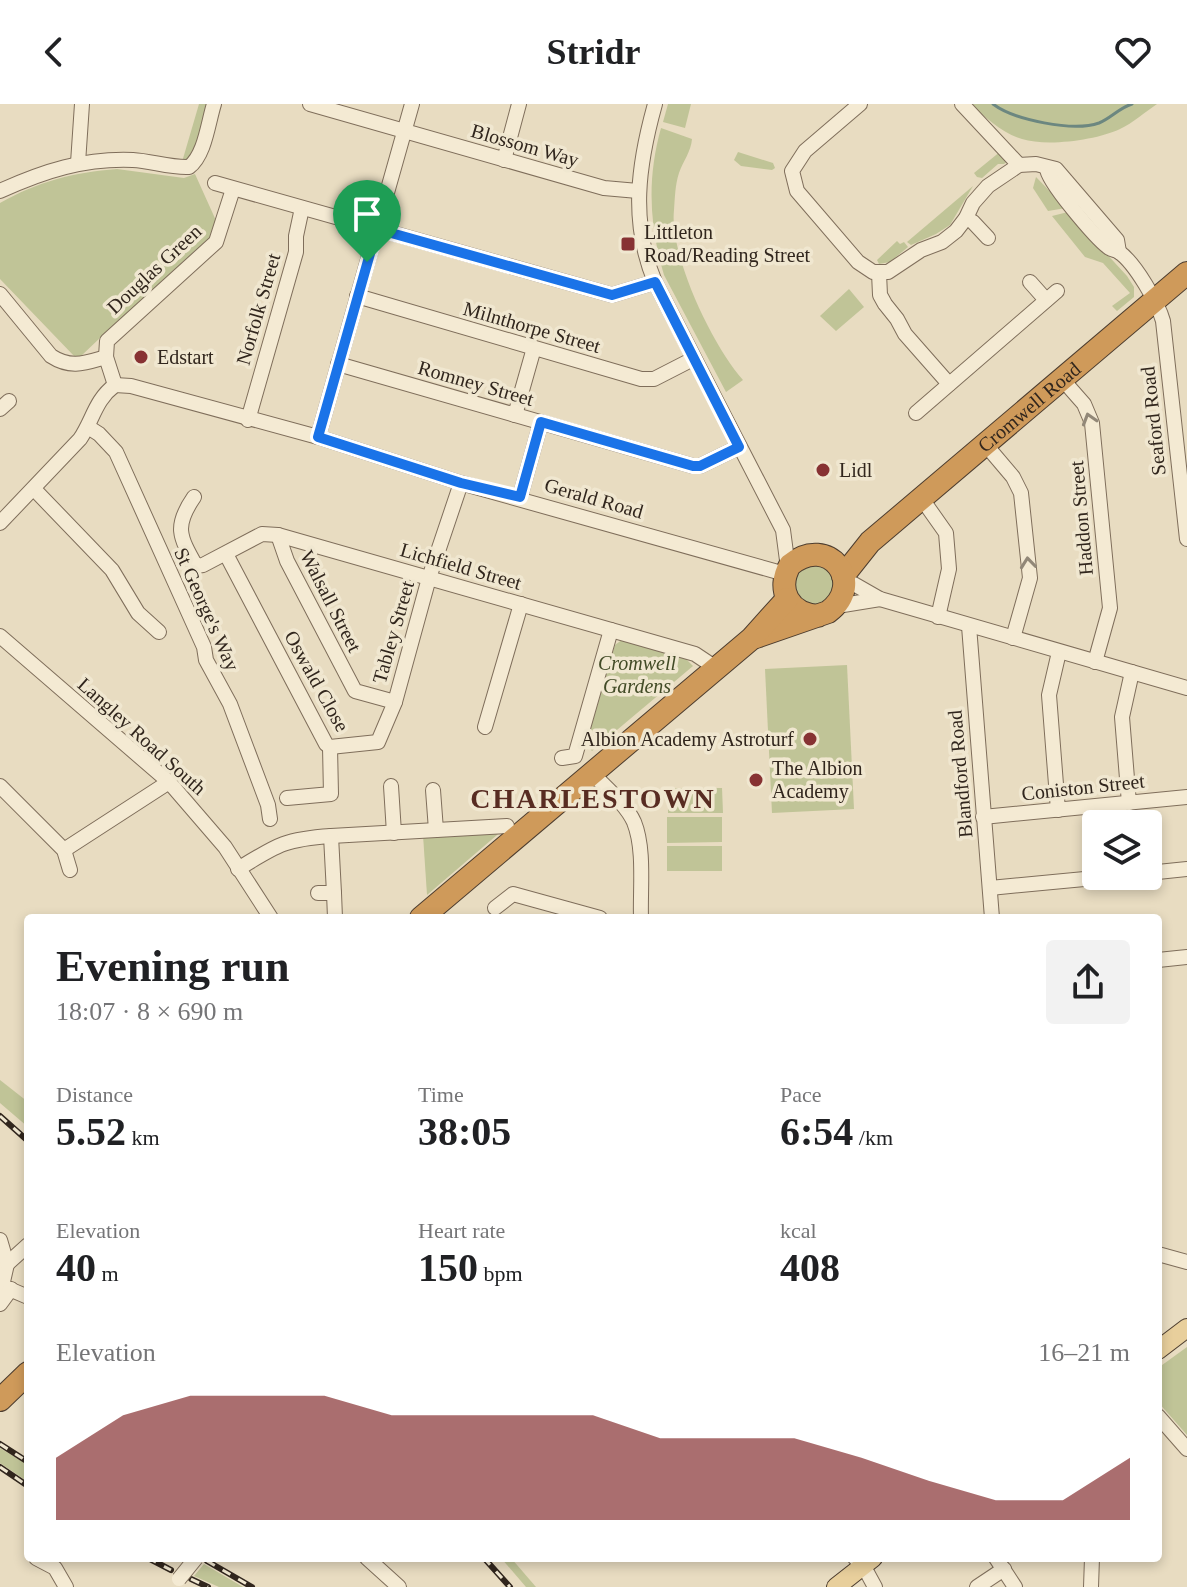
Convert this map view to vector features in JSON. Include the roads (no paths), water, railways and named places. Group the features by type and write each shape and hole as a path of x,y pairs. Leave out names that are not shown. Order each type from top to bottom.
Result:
{"highway":[{"name":"Cromwell Road","path":"844,577 870,542 1187,273"},
{"name":"Cromwell Road","path":"823,555 870,542"},
{"path":"751,639 827,611 845,589 841,569 823,555 799,558 787,571 783,585 787,599 793,608 807,615 827,611"},
{"path":"426,914 751,639 787,599"},
{"path":"2,1397 24,1379"}],"main road":[{"path":"1162,1347 1187,1328"},
{"path":"836,1587 861,1562"}],"street":[{"path":"78,163 82,104"},
{"path":"1,189 41,172 78,163 132,160 189,167 196,162 214,104"},
{"name":"Blossom Way","path":"310,104 604,188 638,191"},
{"path":"318,437 412,104"},
{"path":"504,160 519,104"},
{"path":"655,104 641,159 638,191 642,243 655,282 783,530 787,571"},
{"path":"860,104 793,165 797,191 858,262 879,273 888,272 921,250 950,237 988,186 1019,165 1036,164 1056,169 1117,240 1119,252 1147,285 1155,300"},
{"path":"962,104 1019,165"},
{"path":"215,183 612,295 655,282"},
{"name":"Douglas Green","path":"106,357 107,341 216,242 233,189"},
{"name":"Norfolk Street","path":"248,420 296,252 302,208"},
{"path":"966,218 988,238"},
{"path":"879,273 880,295 885,304 905,334 949,384"},
{"path":"916,413 1052,296 1030,282"},
{"path":"0,294 51,356 60,362 82,364 106,357 115,385 97,402 88,427 0,523"},
{"name":"Milnthorpe Street","path":"357,296 648,380 693,359"},
{"name":"Seaford Road","path":"1155,300 1163,321 1183,473 1187,539"},
{"path":"515,415 534,348"},
{"name":"Romney Street","path":"338,364 693,466 700,466 739,447"},
{"name":"Haddon Street","path":"1062,379 1084,404 1092,423 1110,608 1095,662"},
{"name":"Gerald Road","path":"115,385 131,386 318,437 461,483 787,571"},
{"path":"520,497 541,422"},
{"name":"St George's Way","path":"88,427 116,452 204,647 206,660 230,704 268,805 270,819"},
{"path":"985,444 1013,477 1021,493 1030,578 1013,638"},
{"name":"Tabley Street","path":"395,702 429,578 461,483"},
{"path":"34,489 112,570 138,613 159,632"},
{"path":"194,497 182,514 180,528 183,544 196,566 262,534 278,535"},
{"path":"922,499 946,533 949,569 938,617"},
{"path":"783,530 823,555"},
{"name":"Lichfield Street","path":"278,535 695,654 716,668"},
{"name":"Walsall Street","path":"278,535 287,561 355,691 395,702"},
{"name":"Oswald Close","path":"226,554 330,747 378,742 395,702"},
{"path":"844,577 880,599 1187,688"},
{"path":"827,611 880,599"},
{"path":"485,727 521,604"},
{"name":"Blandford Road","path":"969,626 992,914"},
{"path":"562,758 575,756 611,630"},
{"name":"Langley Road South","path":"0,636 169,782 225,847 268,914"},
{"path":"1058,810 1049,695 1059,652"},
{"path":"1129,803 1122,717 1132,672"},
{"path":"287,798 331,794 330,747"},
{"path":"592,773 627,810 634,822 641,914"},
{"path":"64,850 169,782"},
{"path":"0,786 64,850 70,870"},
{"path":"391,786 394,833"},
{"path":"433,790 436,830"},
{"name":"Coniston Street","path":"983,817 1187,797"},
{"path":"238,869 293,839 507,826"},
{"path":"331,836 335,914"},
{"path":"1162,872 1187,869"},
{"path":"990,888 1082,879"},
{"path":"318,893 334,893"},
{"path":"495,908 513,894 586,914"},
{"path":"1162,960 1187,957"},
{"path":"0,1240 7,1264 0,1304"},
{"path":"7,1264 24,1249"},
{"path":"1162,1255 1187,1262"},
{"path":"4,1287 24,1295"},
{"path":"1162,1421 1187,1449"},
{"path":"44,1562 55,1568 66,1587"},
{"path":"176,1583 193,1562"},
{"path":"371,1562 399,1587"},
{"path":"864,1562 875,1587"},
{"path":"1091,1587 1092,1562"},
{"path":"977,1587 1000,1563 1015,1587"}],"waterway":[{"path":"993,104 1029,119 1074,126 1099,123 1132,104"}],"railway":[{"path":"0,1116 24,1137"},
{"path":"0,1444 24,1459"},
{"path":"0,1467 24,1483"},
{"path":"156,1562 171,1570"},
{"path":"209,1562 252,1587"},
{"path":"488,1562 510,1587"},
{"path":"191,1579 208,1587"}],"place":[{"name":"Littleton Road/Reading Street","path":"628,244"},
{"name":"Edstart","path":"141,357"},
{"name":"Lidl","path":"823,470"},
{"name":"Albion Academy Astroturf","path":"810,739"},
{"name":"The Albion Academy","path":"756,780"}],"district":[{"name":"CHARLESTOWN","path":"593,798"}],"park label":[{"name":"Cromwell Gardens","path":"637,674"}]}
